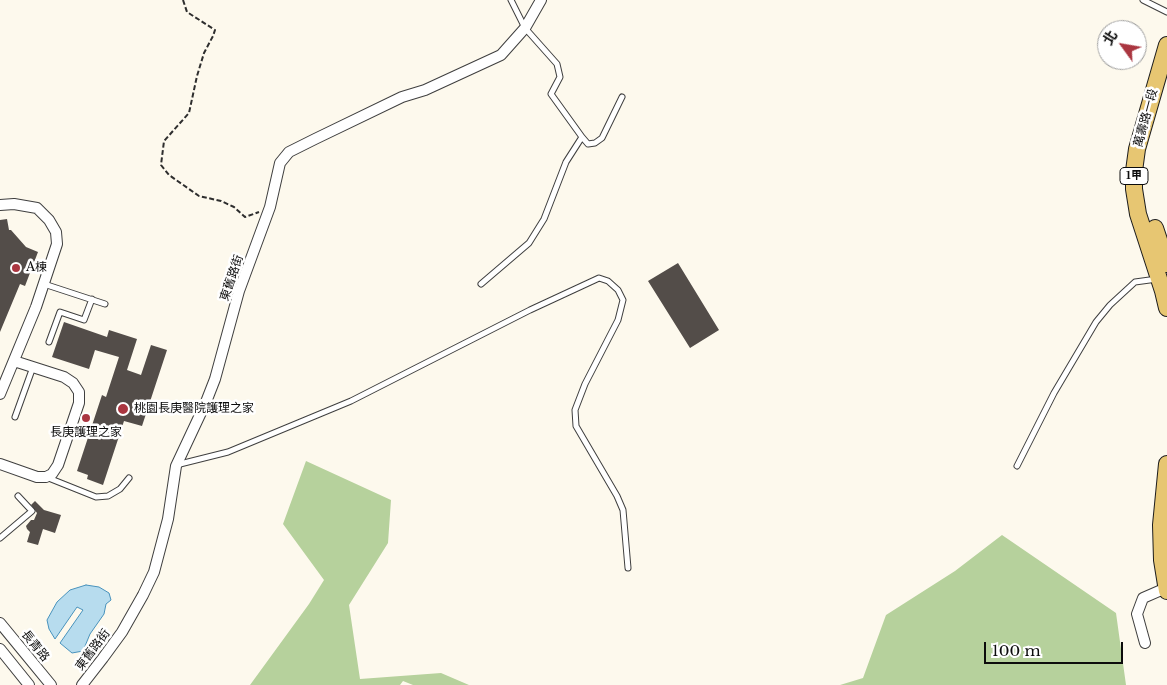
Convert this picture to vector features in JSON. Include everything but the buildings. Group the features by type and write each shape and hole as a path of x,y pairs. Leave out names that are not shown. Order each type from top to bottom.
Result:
{"main road":[{"name":"萬壽路一段","path":"1167,45 1137,149 1134,171 1134,189 1138,214 1160,279 1167,308"},
{"name":"萬壽路一段","path":"1167,79 1147,152 1143,181 1147,203 1167,264"},
{"path":"1167,464 1161,524 1162,560 1167,589"}],"street":[{"name":"東舊路街","path":"82,685 122,632 139,604 154,572 168,519 176,466 215,379 239,291 270,207 280,163 289,152 402,97 425,90 500,55 525,28 541,0"},
{"path":"0,204 14,204 37,208 49,220 56,232 57,244 44,284 0,394"},
{"path":"0,464 37,477 46,477 52,474 58,465 80,404 79,392 73,383 64,377 14,361"},
{"path":"1145,643 1137,614 1143,598 1167,589"},
{"name":"長青路","path":"0,623 51,685"},
{"path":"0,649 29,685"}],"lane":[{"path":"511,0 525,28 557,64 560,77 551,94 588,144 595,143 602,138 622,97"},
{"path":"1143,0 1167,12"},
{"path":"481,284 529,243 544,218 566,162 582,138"},
{"path":"176,466 228,452 351,401 530,310 599,278 608,281 618,290 623,300 618,320 585,384 575,410 576,426 617,496 623,510 628,568"},
{"path":"1017,466 1054,393 1096,322 1110,305 1134,282 1160,279"},
{"path":"44,284 105,304"},
{"path":"49,342 60,312 84,320 92,299"},
{"path":"15,417 33,367"},
{"path":"46,477 96,497 108,496 120,489 129,478"},
{"path":"0,538 32,511 18,496"}],"path":[{"path":"183,0 187,12 215,30 196,76 189,113 164,141 161,165 169,175 200,196 221,201 234,207 245,217 270,207"}],"green space":[{"path":"306,461 391,500 388,543 349,605 360,679 441,673 469,685 413,685 403,681 400,685 250,685 309,604 324,580 283,524"},
{"path":"1002,535 1116,613 1126,685 840,685 863,678 886,615 955,571"}],"water":[{"path":"86,585 99,587 109,593 111,600 106,604 104,614 90,634 83,651 72,653 60,643 83,610 77,607 55,639 49,629 47,620 57,602 70,590"}],"place":[{"name":"A棟","path":"16,268"},
{"name":"桃園長庚醫院護理之家","path":"123,409"},
{"name":"長庚護理之家","path":"86,418"}]}
